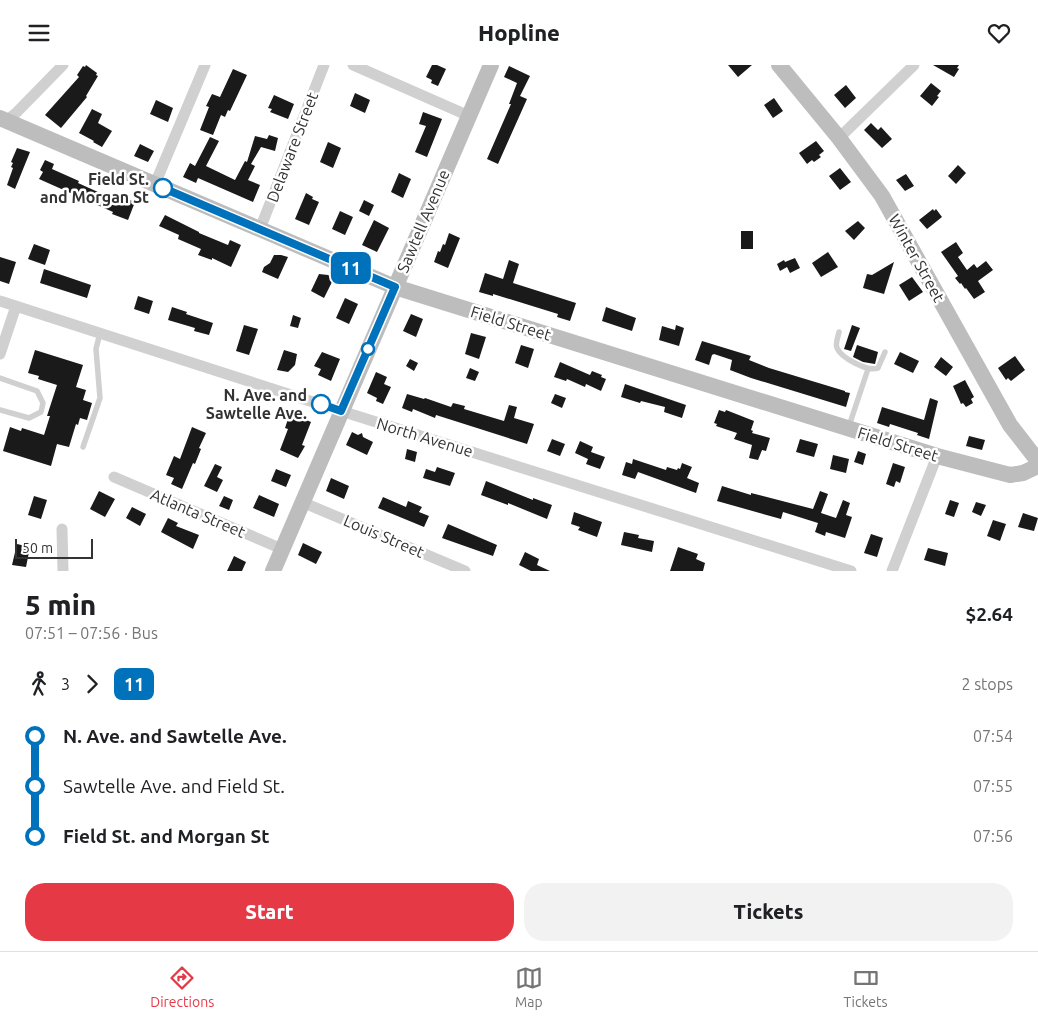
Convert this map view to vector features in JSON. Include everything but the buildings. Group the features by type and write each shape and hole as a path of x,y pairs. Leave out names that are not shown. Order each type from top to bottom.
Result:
{"street":[{"path":"3,119 16,113 63,65"},
{"path":"155,184 204,65"},
{"name":"Delaware Street","path":"260,229 324,65"},
{"path":"353,65 469,116"},
{"name":"Sawtell Avenue","path":"273,571 491,65"},
{"name":"Winter Street","path":"778,65 839,138 882,196 1010,425 1038,461"},
{"path":"839,138 914,65"},
{"name":"Field Street","path":"3,119 395,287 937,456 1010,475 1023,473 1038,466"},
{"name":"North Avenue","path":"0,301 341,411 851,571"},
{"path":"0,354 16,306"},
{"path":"892,571 937,456"},
{"name":"Atlanta Street","path":"114,477 282,549"},
{"name":"Louis Street","path":"302,502 465,571"},
{"path":"62,529 63,571"}],"lane":[{"path":"839,332 836,345 837,350 855,363 868,369 878,368 885,352"},
{"path":"83,447 100,398 96,349 100,333"},
{"path":"848,428 868,369"},
{"path":"0,378 37,391 43,403 41,412 29,418 0,410"}],"bus line":[{"name":"11","path":"163,188 395,287 341,411 321,404"}],"place":[{"name":"Field St. and Morgan St","path":"163,188"},
{"name":"N. Ave. and Sawtelle Ave.","path":"321,404"}]}
